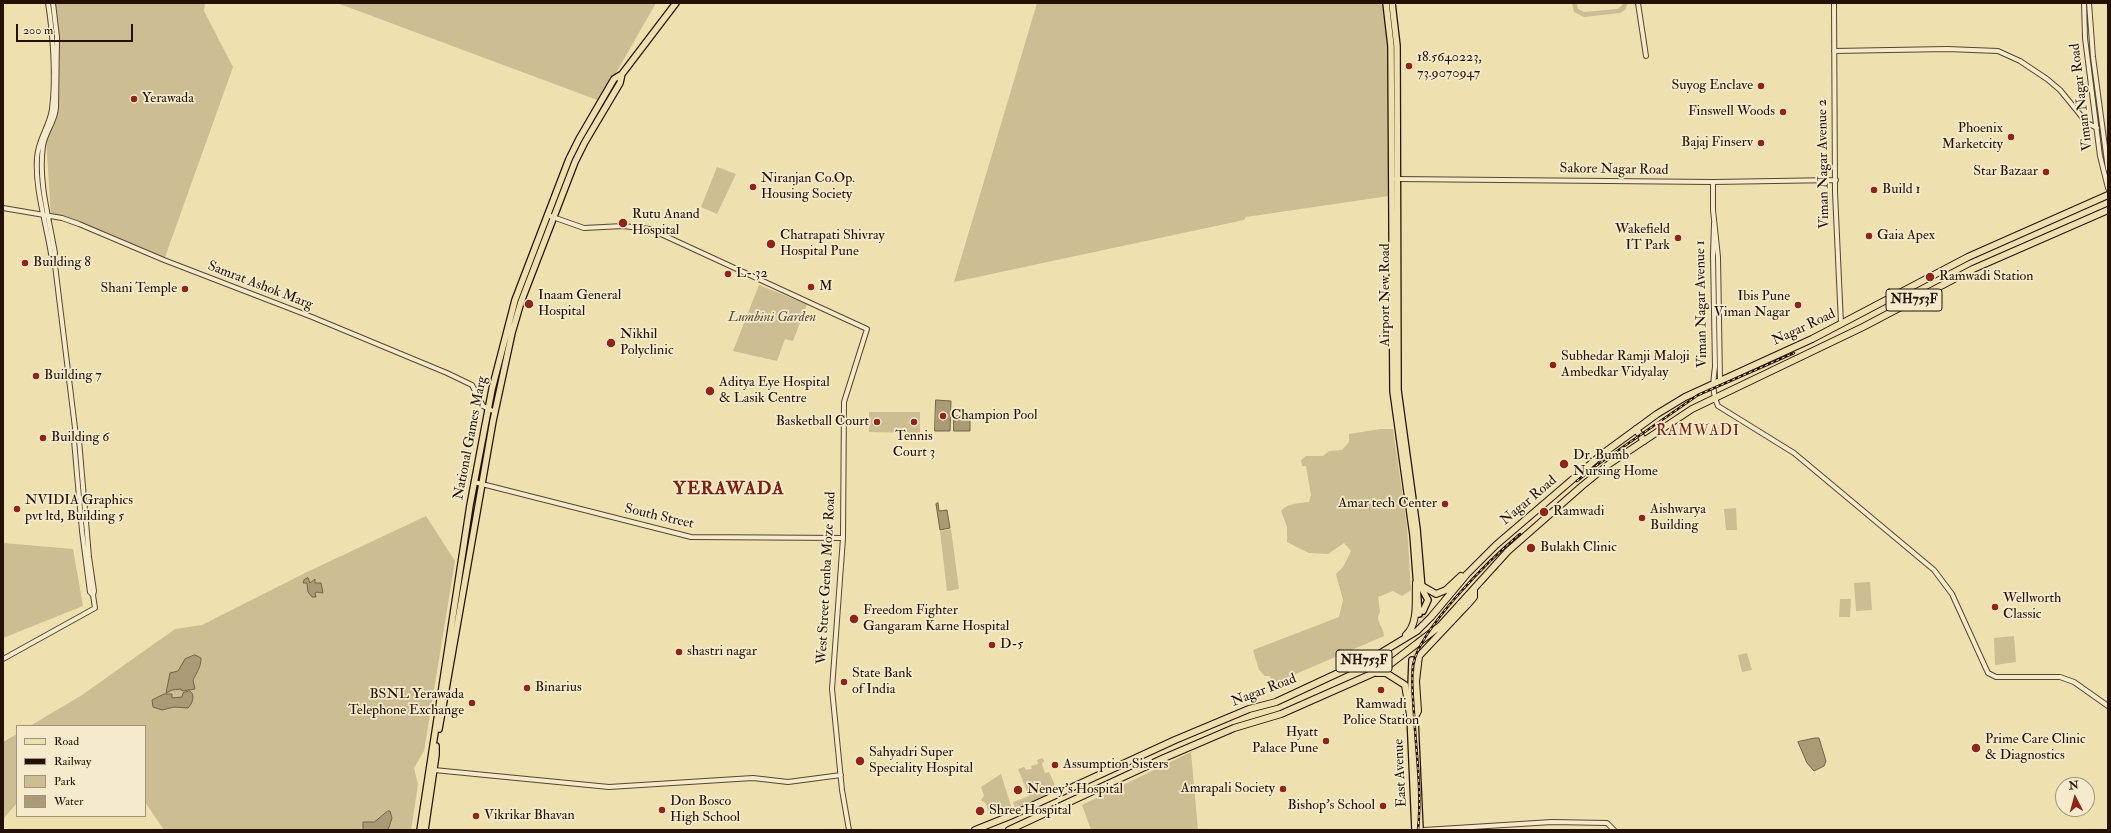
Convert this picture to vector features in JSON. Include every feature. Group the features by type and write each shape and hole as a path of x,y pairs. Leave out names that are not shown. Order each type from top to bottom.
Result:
{"highway":[{"name":"Nagar Road","path":"975,830 1226,718 1276,702 1379,654 1417,631 1431,618 1470,571 1505,537 1601,455 1636,429 1685,398 1720,380 1841,324 1968,258 2108,195"},
{"name":"Nagar Road","path":"1009,830 1164,758 1231,730 1281,714 1385,668 1422,642 1448,618 1496,563 1530,531 1609,464 1692,409 1863,327 1973,269 2108,210"},
{"path":"1915,285 1921,296"},
{"path":"1636,429 1644,441"},
{"path":"1398,643 1410,632 1413,626 1419,585 1433,594 1442,592 1460,576 1470,571"},
{"path":"1413,716 1418,711 1416,681 1419,656 1470,603 1474,597 1474,590"},
{"path":"1375,673 1386,673 1405,685 1413,716"},
{"path":"1226,718 1225,726 1231,730"},
{"path":"1217,722 1222,727 1221,734"}],"main road":[{"name":"National Games Marg","path":"421,830 434,770 434,749 474,482 488,409 510,316 547,215 579,139 614,79 622,74 676,3"},
{"name":"Airport New Road","path":"1389,3 1395,179 1398,390 1415,515 1419,585"},
{"name":"National Games Marg","path":"434,749 481,484 516,318 580,151 620,83 622,74"},
{"name":"Airport New Road","path":"1395,179 1393,391 1419,585"},
{"path":"1419,585 1428,600 1421,613 1418,589 1419,585"},
{"path":"1413,716 1414,660"},
{"name":"East Avenue","path":"1413,716 1415,830"},
{"name":"East Avenue","path":"1413,716 1420,830"},
{"path":"421,830 434,749"}],"street":[{"path":"46,215 37,183 37,164 40,140 52,110 53,63 48,3"},
{"path":"3,659 96,608 93,595 94,591 89,557 79,440 76,436 54,257 50,254 42,180 44,142 55,117 56,108 57,37 53,3"},
{"path":"1389,3 1397,3"},
{"path":"1638,3 1646,56"},
{"name":"Viman Nagar Avenue 2","path":"1834,3 1837,280 1841,324"},
{"name":"Viman Nagar Road","path":"2084,3 2085,38 2101,165 2108,188"},
{"name":"Viman Nagar Road","path":"2089,3 2092,44 2108,169"},
{"path":"1834,51 1947,49 1998,51 2020,61 2047,79 2060,90 2087,123 2097,128"},
{"name":"Sakore Nagar Road","path":"1395,179 1712,182 1836,180"},
{"name":"Viman Nagar Avenue 1","path":"1712,182 1714,223 1718,257 1720,380"},
{"name":"Samrat Ashok Marg","path":"3,208 46,215 79,224 157,257 312,317 459,378 472,385 483,406 488,409"},
{"path":"547,215 554,218"},
{"name":"West Street Genba Moze Road","path":"554,218 584,228 623,226 650,229 866,329 844,402 843,538 832,694 849,830"},
{"name":"Viman Nagar Avenue 1","path":"1714,223 1712,255 1715,367 1713,384 1714,398"},
{"path":"1718,406 1721,394"},
{"path":"1714,398 1718,406 1794,453 1934,570 1952,594 1988,673 1996,677 2052,676 2068,679 2108,706"},
{"path":"488,409 495,412"},
{"path":"76,436 74,440 75,464 82,531 90,592 93,595"},
{"path":"75,464 81,464"},
{"name":"South Street","path":"474,482 691,537 843,538"},
{"path":"434,770 609,787 753,778 788,782 841,775"},
{"path":"1424,830 1534,823 1596,822 1607,823 1614,830"}],"green space":[{"path":"53,3 205,3 204,11 233,67 164,260 51,216 45,123 49,116 53,116 56,19"},
{"path":"337,3 656,3 600,101"},
{"path":"1037,3 1384,3 1389,31 1389,196 1246,217 1244,220 954,282"},
{"path":"1572,3 1577,3 1578,9 1584,12 1618,9 1624,3 1628,3 1625,10 1620,13 1584,17 1574,12"},
{"path":"717,167 736,174 717,214 701,207"},
{"name":"Lumbini Garden","path":"759,285 807,304 793,341 785,339 777,361 733,351"},
{"path":"869,412 920,412 920,433 869,432"},
{"path":"1381,429 1393,429 1407,526 1411,590 1402,596 1393,591 1378,597 1380,612 1378,618 1384,632 1384,636 1268,686 1271,678 1269,676 1265,676 1259,670 1253,650 1339,617 1343,600 1336,574 1343,567 1351,551 1344,543 1328,554 1309,553 1287,542 1287,527 1281,511 1290,505 1309,502 1311,495 1306,466 1302,466 1301,460 1306,456 1323,456 1329,451 1342,450 1349,442 1349,434"},
{"path":"1736,508 1737,530 1726,530 1724,509"},
{"path":"426,516 455,561 424,751 414,768 418,785 411,830 164,830 146,803 146,725 32,725 82,695 175,629 202,625 305,573"},
{"path":"951,529 959,589 947,591 940,531"},
{"path":"3,543 73,549 83,606 3,638"},
{"path":"1870,582 1872,610 1856,611 1854,583"},
{"path":"1840,599 1851,599 1850,617 1839,617"},
{"path":"2014,636 2016,662 1995,665 1994,638"},
{"path":"1747,653 1752,670 1742,672 1738,655"},
{"path":"16,735 16,804 3,819 3,742"},
{"path":"1191,752 1198,830 1091,830 1082,805"},
{"path":"1043,758 1044,761 1042,764 1045,773 1049,772 1055,785 1053,793 1015,808 1013,802 1029,796 1018,769 1024,767 1026,770 1032,769 1031,766 1038,764 1037,760"},
{"path":"1001,774 1012,809 990,816 986,804 981,800 984,796 981,787"}],"water":[{"name":"Champion Pool","path":"936,400 951,401 950,431 935,431"},
{"path":"954,416 970,416 970,431 954,431"},
{"path":"938,503 939,511 947,510 950,528 940,530 936,504"},
{"path":"308,578 310,583 315,579 315,583 321,583 323,593 317,592 315,593 316,597 312,597 308,592 307,583 303,583 304,580"},
{"path":"195,655 201,658 201,661 200,667 193,680 195,689 182,691 181,689 172,690 166,693 170,673 178,671 185,659"},
{"path":"190,691 193,697 188,708 174,707 162,710 153,707 152,700 164,694 172,694 172,698 182,697 183,693"},
{"path":"1819,738 1826,761 1824,766 1814,771 1807,763 1798,742"},
{"path":"390,811 392,818 388,830 363,830 363,822 374,822"}],"tunnel":[{"path":"1415,660 1423,611"}],"railway":[{"path":"1577,481 1597,465 1698,395 1794,353"},
{"path":"1418,830 1419,787 1412,690 1413,665 1418,650 1428,632 1458,595 1507,545 1520,534"}],"place":[{"name":"18.5640223, 73.9070947","path":"1409,66"},
{"name":"Suyog Enclave","path":"1761,86"},
{"name":"Yerawada","path":"134,99"},
{"name":"Finswell Woods","path":"1783,112"},
{"name":"Phoenix Marketcity","path":"2011,137"},
{"name":"Bajaj Finserv","path":"1761,143"},
{"name":"Star Bazaar","path":"2046,172"},
{"name":"Niranjan Co.Op. Housing Society","path":"753,187"},
{"name":"Build 1","path":"1874,190"},
{"name":"Rutu Anand Hospital","path":"623,223"},
{"name":"Gaia Apex","path":"1869,236"},
{"name":"Wakefield IT Park","path":"1678,238"},
{"name":"Chatrapati Shivray Hospital Pune","path":"771,244"},
{"name":"Building 8","path":"25,263"},
{"name":"L- 32","path":"728,274"},
{"name":"Ramwadi Station","path":"1930,277"},
{"name":"M","path":"811,287"},
{"name":"Shani Temple","path":"185,289"},
{"name":"Inaam General Hospital","path":"529,304"},
{"name":"Ibis Pune Viman Nagar","path":"1798,305"},
{"name":"Nikhil Polyclinic","path":"611,343"},
{"name":"Subhedar Ramji Maloji Ambedkar Vidyalay","path":"1553,365"},
{"name":"Building 7","path":"36,376"},
{"name":"Aditya Eye Hospital & Lasik Centre","path":"710,391"},
{"name":"Champion Pool","path":"943,416"},
{"name":"Basketball Court","path":"877,422"},
{"name":"Tennis Court 3","path":"914,422"},
{"name":"Building 6","path":"43,438"},
{"name":"Dr. Bumb Nursing Home","path":"1564,464"},
{"name":"Amar tech Center","path":"1445,504"},
{"name":"NVIDIA Graphics pvt ltd, Building 5","path":"17,509"},
{"name":"Ramwadi","path":"1544,512"},
{"name":"Aishwarya Building","path":"1642,518"},
{"name":"Bulakh Clinic","path":"1531,548"},
{"name":"Wellworth Classic","path":"1995,607"},
{"name":"Freedom Fighter Gangaram Karne Hospital","path":"854,619"},
{"name":"D-5","path":"992,645"},
{"name":"shastri nagar","path":"679,652"},
{"name":"State Bank of India","path":"844,682"},
{"name":"Binarius","path":"527,688"},
{"name":"Ramwadi Police Station","path":"1381,690"},
{"name":"BSNL Yerawada Telephone Exchange","path":"472,703"},
{"name":"Hyatt Palace Pune","path":"1326,741"},
{"name":"Prime Care Clinic & Diagnostics","path":"1976,748"},
{"name":"Sahyadri Super Speciality Hospital","path":"860,761"},
{"name":"Assumption Sisters","path":"1055,765"},
{"name":"Amrapali Society","path":"1283,789"},
{"name":"Neney's Hospital","path":"1018,790"},
{"name":"Bishop's School","path":"1383,806"},
{"name":"Don Bosco High School","path":"662,810"},
{"name":"Shree Hospital","path":"980,811"},
{"name":"Vikrikar Bhavan","path":"476,816"}],"district":[{"name":"RAMWADI","path":"1698,432"},
{"name":"YERAWADA","path":"729,490"}]}
